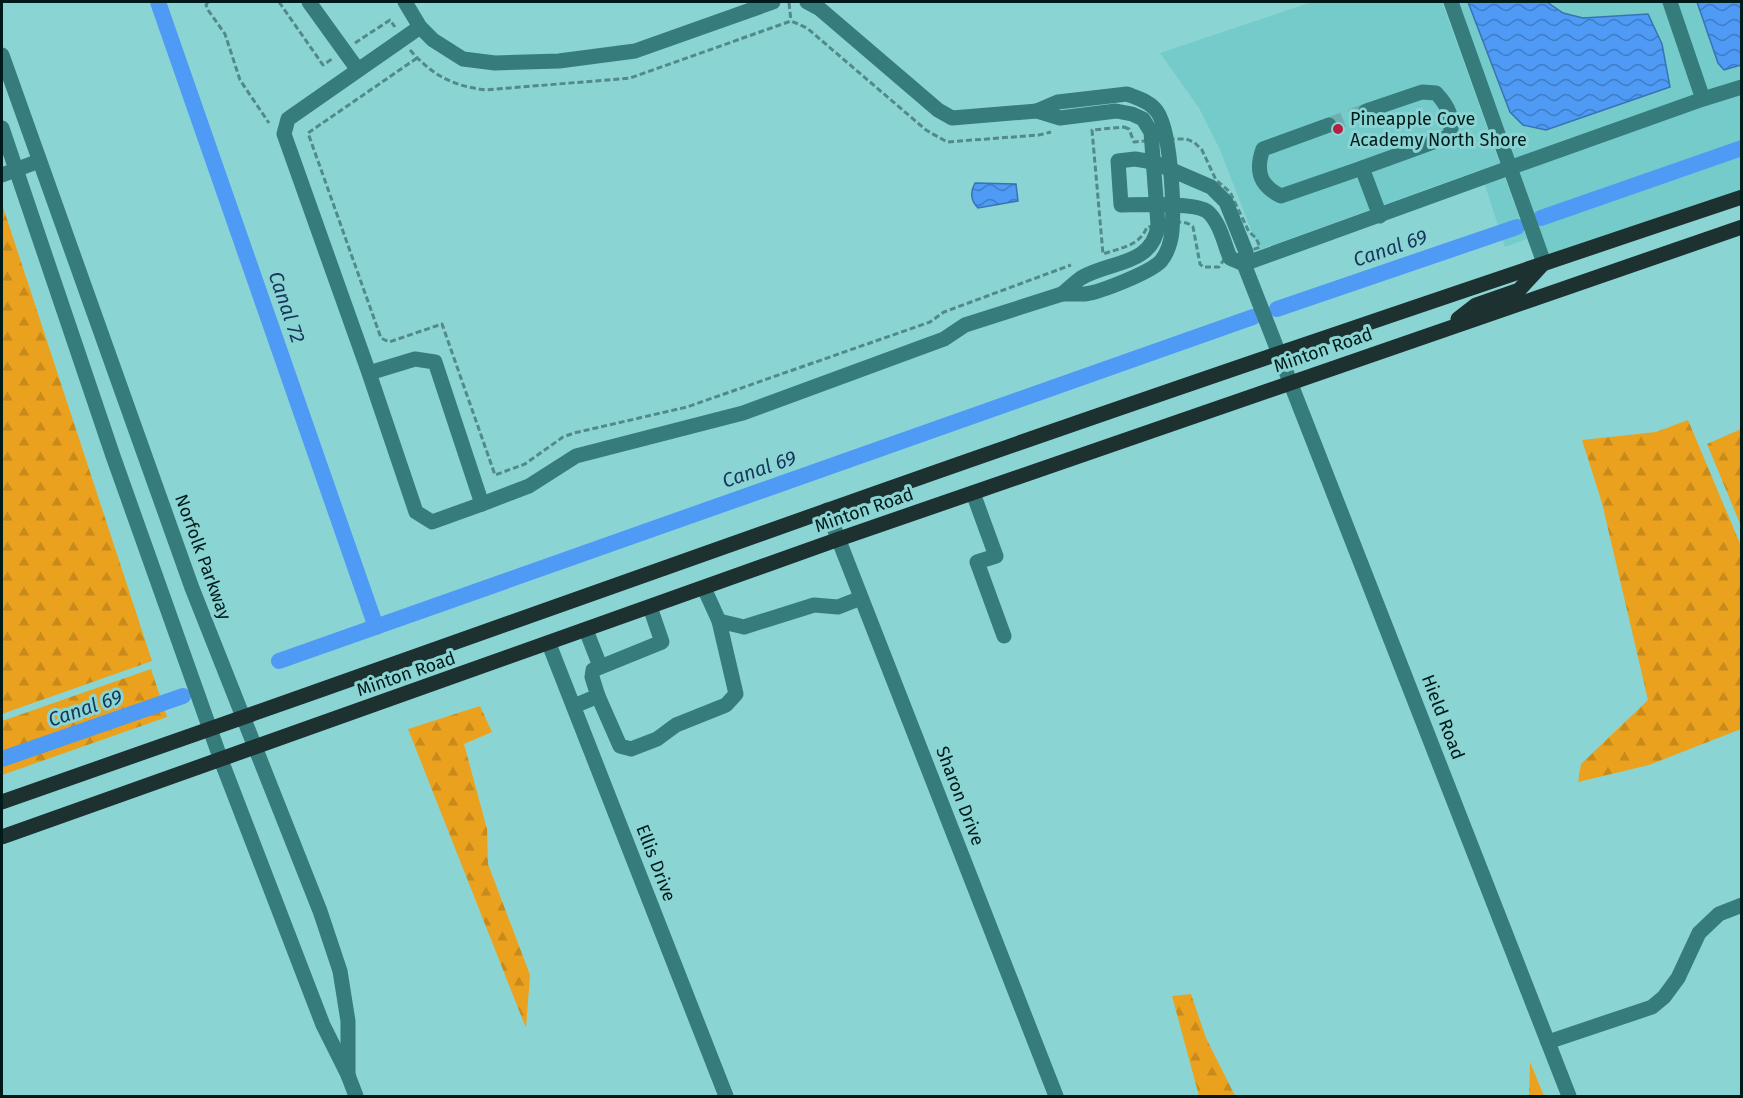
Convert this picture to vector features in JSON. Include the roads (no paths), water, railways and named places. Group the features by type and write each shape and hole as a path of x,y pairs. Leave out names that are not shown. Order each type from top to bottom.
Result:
{"main road":[{"name":"Minton Road","path":"2,802 1280,352 1742,197"},
{"name":"Minton Road","path":"2,837 549,644 838,539 1742,227"},
{"path":"1448,327 1476,305 1519,290 1544,263"}],"street":[{"path":"309,2 358,70"},
{"path":"405,2 420,27 433,40 463,58 495,63 559,61 635,51 767,3"},
{"path":"807,2 820,9 938,110 952,118 1037,111 1058,102 1127,94 1144,100 1156,110 1164,124 1170,169 1157,236 1150,249 1137,256 1095,264 1062,294"},
{"path":"1450,2 1544,263"},
{"path":"1670,2 1703,99"},
{"path":"420,27 288,119 284,134 416,512 432,522 529,486 576,456 743,413 944,339 965,326 1062,294 1087,294 1144,273 1160,262 1169,247 1172,232 1153,162 1150,132 1143,119 1116,111 1081,123 1037,111"},
{"name":"Norfolk Parkway","path":"2,55 192,588 320,911 340,971 348,1021 348,1075"},
{"path":"1244,264 1246,252 1226,202 1211,187 1153,162 1135,159 1118,161 1121,205 1203,208 1218,226 1230,258 1244,264 1742,87"},
{"path":"1329,125 1263,149 1259,161 1260,177 1269,190 1281,196 1450,136 1453,122 1446,104 1436,93 1422,92 1366,111"},
{"path":"1078,100 1081,123"},
{"name":"Norfolk Parkway","path":"2,128 9,172 117,466 210,730 323,1025 356,1096"},
{"path":"9,172 39,161"},
{"path":"1362,168 1380,216"},
{"path":"1095,264 1102,288"},
{"name":"Hield Road","path":"1244,264 1569,1096"},
{"path":"369,374 415,359 435,362 482,504"},
{"path":"973,493 996,556 977,562 1004,636"},
{"name":"Sharon Drive","path":"827,510 1056,1096"},
{"path":"650,607 662,642 600,666 593,670 592,677 620,746 631,749 657,739 676,725 726,705 736,694 719,621 705,588"},
{"path":"719,621 744,627 814,605 838,607 861,598"},
{"path":"725,649 744,627"},
{"path":"586,630 600,666"},
{"name":"Ellis Drive","path":"549,644 726,1096"},
{"path":"574,706 598,696"},
{"path":"1548,1042 1652,1006 1664,997 1678,978 1699,933 1719,914 1742,905"}],"water":[{"path":"1468,2 1547,2 1563,13 1583,18 1648,14 1662,44 1670,87 1546,130 1523,125 1510,112"},
{"path":"1697,2 1741,2 1741,65 1724,70 1718,63"},
{"path":"975,183 1016,184 1018,201 978,208 972,196"}],"waterway":[{"name":"Canal 72","path":"158,2 376,627"},
{"name":"Canal 69","path":"1541,218 1742,148"},
{"name":"Canal 69","path":"1277,309 1517,227"},
{"name":"Canal 69","path":"279,661 1253,317"},
{"name":"Canal 69","path":"2,759 183,696"}],"tunnel":[{"path":"1329,125 1366,111"}],"place":[{"name":"Pineapple Cove Academy North Shore","path":"1338,129"}]}
